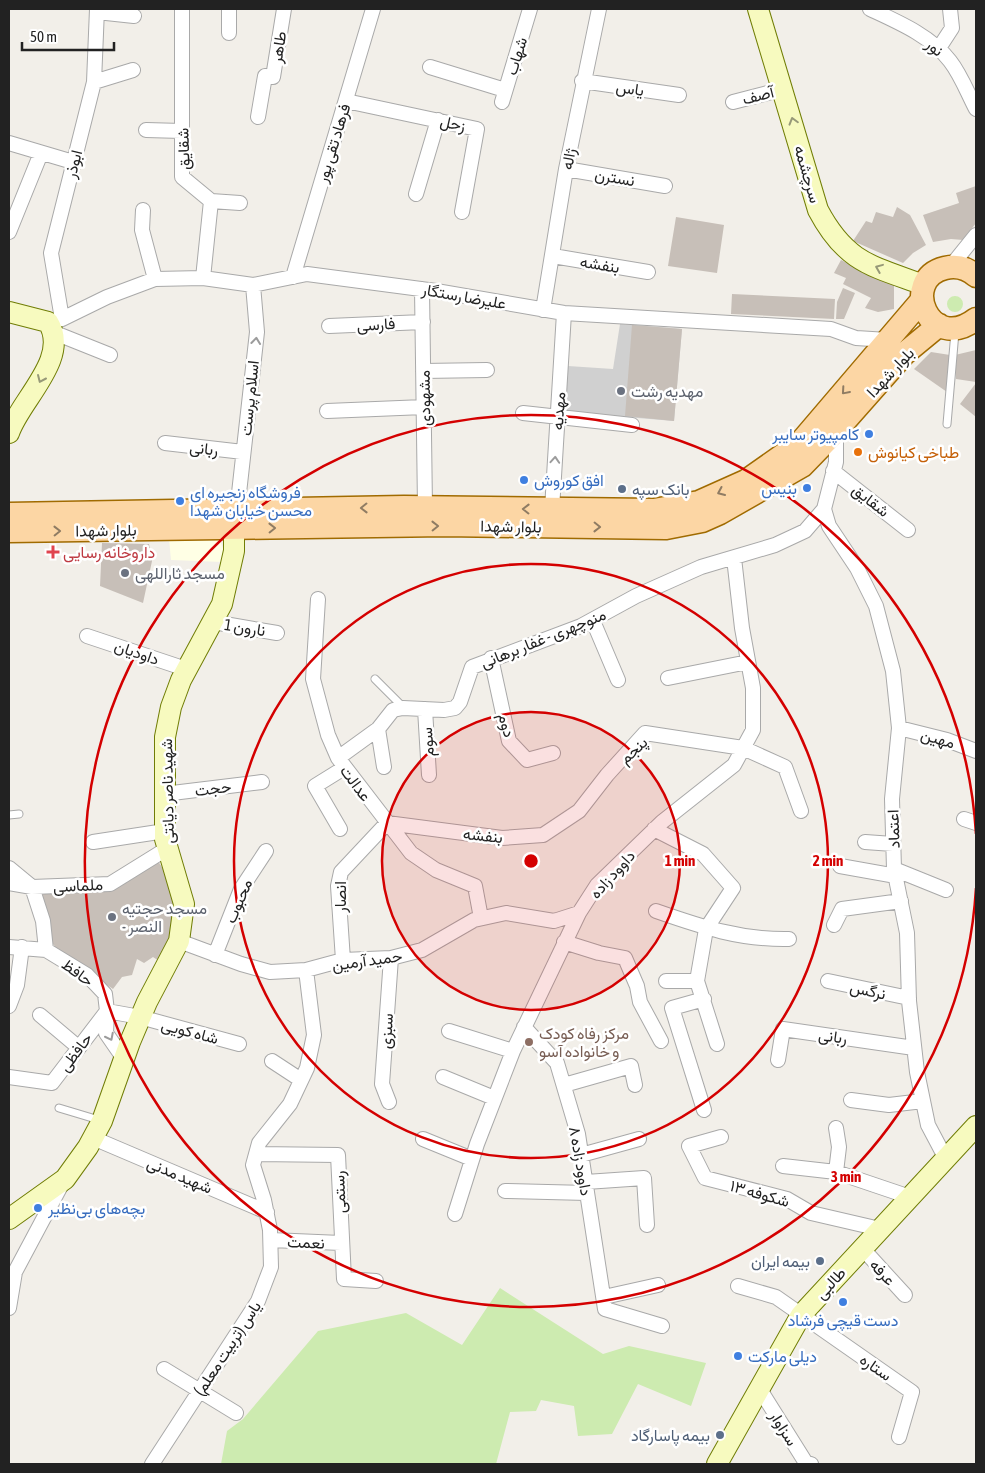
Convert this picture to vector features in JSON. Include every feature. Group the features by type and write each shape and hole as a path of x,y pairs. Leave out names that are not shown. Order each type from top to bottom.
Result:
{"main road":[{"name":"سرچشمه","path":"758,9 818,210 839,244 852,256 923,293"},
{"name":"بلوار شهدا","path":"9,514 445,525 654,510 699,502 746,481 800,443 888,340 923,293 933,273 951,266"},
{"path":"951,266 961,267 976,276"},
{"path":"923,293 930,319 947,327"},
{"path":"9,312 55,325 55,345 36,390 9,433"},
{"name":"بلوار شهدا","path":"9,531 425,508 666,528 702,521 761,491 802,466 836,432 905,353 947,327 967,326 976,319"},
{"name":"شهید ناصر دیانتی","path":"9,1219 65,1179 98,1130 140,1017 179,941 184,904 166,840 164,794 165,737 171,707 186,669 222,604 234,551 235,520"},
{"name":"طالبی","path":"717,1464 801,1315 976,1126"}],"street":[{"name":"شقایق","path":"182,9 182,177 211,201"},
{"path":"228,9 229,33"},
{"name":"طاهر","path":"258,117 265,76 273,77 284,9"},
{"name":"فرهاد تقی پور","path":"294,277 373,9"},
{"name":"شهاب","path":"430,68 504,96 528,9"},
{"name":"ژاله","path":"543,310 582,81 599,9"},
{"name":"نور","path":"870,9 914,32 939,48 951,62 976,109"},
{"path":"939,48 952,28 950,9"},
{"path":"97,10 134,16"},
{"name":"ابوذر","path":"55,325 51,254 94,82 97,10"},
{"path":"94,82 133,70"},
{"name":"یاس","path":"582,81 678,94"},
{"name":"آصف","path":"733,102 783,89"},
{"name":"زحل","path":"346,101 477,129 462,212"},
{"path":"416,194 438,120"},
{"path":"146,130 182,131"},
{"path":"9,143 73,162"},
{"path":"9,232 41,153"},
{"name":"نسترن","path":"566,169 665,186"},
{"path":"203,278 211,201 240,203"},
{"path":"143,210 142,230 155,278"},
{"path":"951,266 976,235"},
{"name":"بنفشه","path":"552,256 648,272"},
{"name":"علیرضا رستگار","path":"55,325 107,297 155,278 203,278 253,284 307,274 422,289 564,313 831,329 856,338 888,340"},
{"name":"اسلام پرست","path":"235,520 257,332 253,284"},
{"name":"مشهودی","path":"422,289 425,508"},
{"name":"مهدیه","path":"552,518 564,313"},
{"name":"فارسی","path":"330,326 422,322"},
{"path":"55,325 110,355"},
{"path":"856,338 871,359"},
{"path":"423,371 487,370"},
{"path":"327,411 424,407"},
{"path":"523,413 632,425"},
{"path":"824,509 833,471 836,432"},
{"name":"ربانی","path":"166,444 243,452"},
{"name":"شقایق","path":"833,471 908,530"},
{"name":"منوچهری - غفار برهانی","path":"403,708 455,708 460,702 472,668 491,658 593,621 636,596 701,567 775,545 805,531 824,509"},
{"name":"اعتماد","path":"824,509 829,526 857,568 876,606 893,671 899,728 892,799 895,872 907,933 909,998 914,1048 928,1125 946,1159"},
{"name":"داوود زاده","path":"455,1214 472,1159 513,1051 579,913 597,885 654,829 734,765 753,730 753,688 734,558"},
{"name":"عدالت","path":"318,599 313,679 328,735 341,763 412,853 436,870 475,886 480,918"},
{"path":"593,621 618,680"},
{"name":"نارون 1","path":"213,622 276,632"},
{"name":"داودیان","path":"87,636 186,669"},
{"name":"دوم","path":"491,658 509,740 527,760 553,753"},
{"path":"668,678 748,662"},
{"path":"340,829 315,786 378,729 393,710 403,708"},
{"name":"سوم","path":"425,709 429,775"},
{"name":"مهین","path":"899,728 948,740 976,751"},
{"path":"378,729 384,767"},
{"name":"پنجم","path":"574,815 645,734 743,748"},
{"path":"743,748 785,767 800,812"},
{"name":"حجت","path":"164,794 262,782"},
{"name":"بنفشه","path":"387,823 502,838 543,835 574,815"},
{"name":"انصار","path":"343,960 338,886 341,872 387,823"},
{"path":"654,829 703,854 734,888 706,929 697,981 717,1044"},
{"path":"93,842 166,840"},
{"name":"ملماسی","path":"9,883 32,887 110,884 166,840"},
{"path":"865,842 894,844"},
{"name":"محبوب","path":"215,955 241,889 266,851"},
{"path":"840,866 895,872 946,890"},
{"path":"9,868 32,887 43,921 46,950"},
{"path":"834,925 842,909 901,901"},
{"path":"656,911 706,929 759,940 790,939"},
{"name":"حمید آرمین","path":"179,941 215,955 270,972 306,970 343,960 391,958 422,950 480,918 506,913 554,921 579,913"},
{"path":"564,942 598,953 625,958 637,986 640,1002 661,1041"},
{"path":"9,1006 16,985 15,947"},
{"name":"حافظ","path":"15,947 46,950 86,975 105,994 107,1011 106,1033 124,1059"},
{"name":"سبزی","path":"389,1102 382,1084 391,958"},
{"name":"یاس (تربیت معلم)","path":"152,1464 258,1301 271,1267 267,1212 252,1165 259,1143 290,1104 307,1068 314,1035 306,970"},
{"path":"666,981 697,981"},
{"name":"نرگس","path":"828,981 909,998"},
{"path":"704,999 672,1008 704,1110"},
{"name":"شاه کویی","path":"107,1011 140,1017 239,1044"},
{"name":"حافظی","path":"9,1077 52,1083 107,1011"},
{"path":"40,1015 78,1047"},
{"name":"داوود زاده ۸","path":"524,1027 557,1063 564,1085 578,1134 604,1303"},
{"name":"ربانی","path":"778,1060 783,1029 914,1048"},
{"path":"449,1031 513,1051"},
{"path":"272,1061 301,1080"},
{"path":"564,1085 631,1066 635,1085"},
{"path":"443,1077 494,1098"},
{"path":"851,1100 889,1104 923,1101"},
{"path":"836,1128 839,1147 836,1172"},
{"name":"شهید مدنی","path":"98,1130 267,1212"},
{"name":"شکوفه ۱۳","path":"720,1137 689,1146 705,1178 787,1199 812,1212 880,1229"},
{"path":"423,1139 472,1159"},
{"path":"581,1155 639,1139"},
{"name":"رستمی","path":"256,1154 338,1155 344,1278 376,1281"},
{"path":"783,1166 836,1172 910,1197"},
{"path":"504,1191 586,1188 644,1178 647,1225"},
{"path":"9,1308 15,1272 65,1179"},
{"name":"نعمت","path":"270,1240 341,1243"},
{"name":"عرفه","path":"862,1248 905,1295"},
{"path":"604,1303 658,1285"},
{"path":"738,1286 776,1297 801,1315"},
{"path":"604,1303 662,1326"},
{"name":"ستاره","path":"801,1315 912,1392 899,1437"},
{"path":"164,1369 236,1413"},
{"name":"سزاوار","path":"759,1388 808,1464"}],"lane":[{"path":"947,327 947,424"},
{"path":"375,679 403,708"},
{"path":"9,816 19,814"},
{"path":"59,1108 98,1130"}],"shaded area":[{"name":"مهدیه رشت","path":"620,324 682,329 674,421 565,412 568,366 613,369"},
{"path":"169,539 219,539 224,550 223,562 171,560"}],"green space":[{"path":"955,296 963,304 955,312 947,304"},
{"path":"500,1288 603,1354 629,1346 706,1363 691,1406 638,1384 612,1434 578,1436 574,1406 541,1400 536,1411 510,1412 496,1464 221,1464 227,1431 243,1419 318,1331 406,1313 462,1345"}],"building":[{"path":"976,186 976,223 963,240 951,239 933,242 923,215 959,203 956,193"},
{"path":"897,207 910,215 926,245 913,253 903,263 853,241 866,221 872,223 876,212 893,217"},
{"path":"676,217 724,225 717,273 668,266"},
{"path":"841,260 894,285 894,309 878,312 865,308 871,298 843,284 846,278 834,273"},
{"path":"843,288 855,293 844,319 836,319 837,302"},
{"path":"732,294 835,299 834,319 731,314"},
{"path":"632,325 682,329 674,421 625,416"},
{"path":"976,350 976,382 956,379 955,355"},
{"path":"931,352 950,355 947,392 914,369"},
{"path":"976,383 976,417 960,404"},
{"name":"مسجد ثاراللهی","path":"102,543 149,544 152,561 143,603 100,586"},
{"name":"مسجد حجتیه - النصر","path":"158,861 165,872 173,878 175,940 159,961 153,957 144,963 137,959 132,975 122,977 113,989 58,951 51,941 37,894 114,888"}],"place":[{"name":"مهدیه رشت","path":"621,391"},
{"name":"کامپیوتر سایبر","path":"869,434"},
{"name":"طباخی کیانوش","path":"858,452"},
{"name":"افق کوروش","path":"524,480"},
{"name":"بنیس","path":"807,488"},
{"name":"بانک سپه","path":"622,489"},
{"name":"فروشگاه زنجیره ای محسن خیابان شهدا","path":"180,501"},
{"name":"داروخانه رسایی","path":"53,552"},
{"name":"مسجد ثاراللهی","path":"125,573"},
{"name":"مسجد حجتیه - النصر","path":"112,917"},
{"name":"مرکز رفاه کودک و خانواده آسو","path":"529,1042"},
{"name":"بچه‌های بی‌نظیر","path":"38,1208"},
{"name":"بیمه ایران","path":"820,1261"},
{"name":"دست قیچی فرشاد","path":"843,1302"},
{"name":"دیلی مارکت","path":"738,1356"},
{"name":"بیمه پاسارگاد","path":"720,1435"}]}
